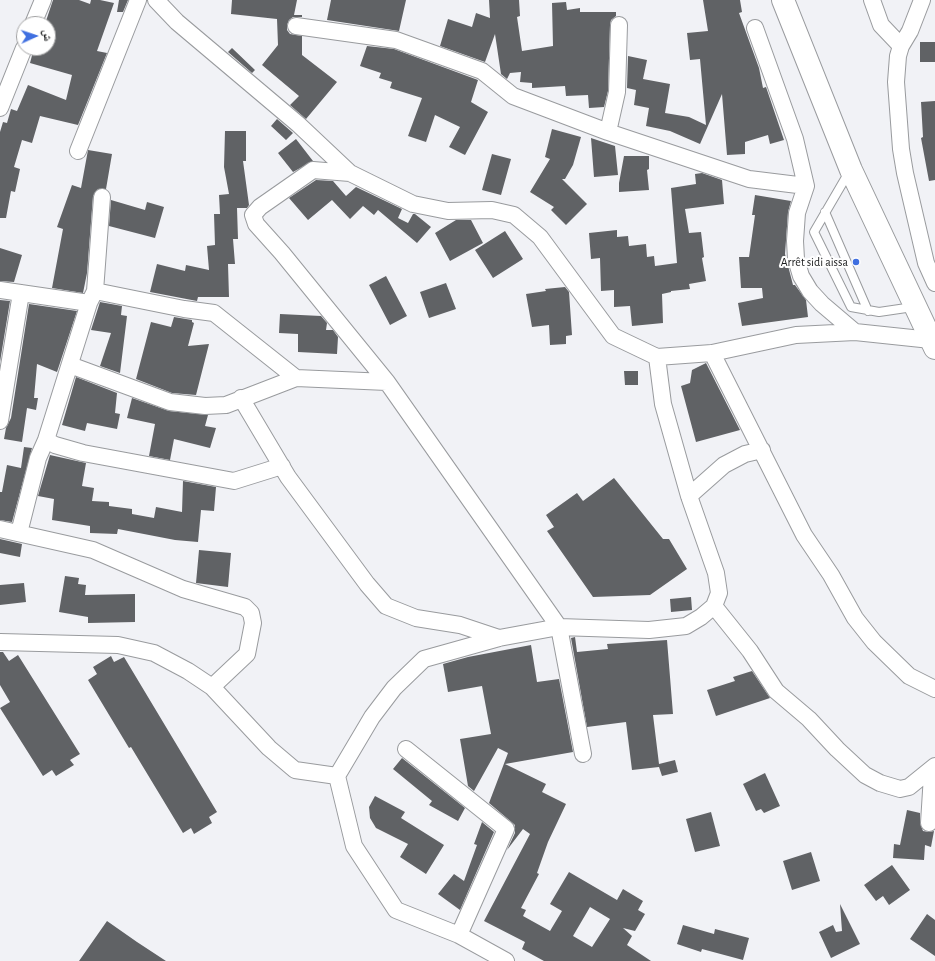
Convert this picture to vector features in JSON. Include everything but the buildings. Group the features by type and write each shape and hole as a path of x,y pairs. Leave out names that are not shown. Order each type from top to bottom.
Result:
{"main road":[{"path":"783,0 851,170 914,307 933,344"}],"street":[{"path":"37,16 43,0"},
{"path":"78,151 138,0"},
{"path":"156,0 177,22 298,124 350,173 413,204 448,211 492,210 514,215 540,237 613,336 658,357 712,353 796,335 855,332 933,344"},
{"path":"872,0 882,25 901,46"},
{"path":"922,0 910,31 901,46 898,56 896,82 901,149 926,263 935,283"},
{"path":"608,132 617,92 619,25"},
{"path":"296,26 396,40 482,71 513,96 608,132 749,179 806,186"},
{"path":"755,28 795,139 806,186 797,213 795,241 796,259 801,276 810,291 855,332"},
{"path":"0,108 21,56"},
{"path":"350,173 313,170 260,207 253,215 256,224 282,253 387,382 559,627 583,754"},
{"path":"19,533 38,458 46,440 92,297 102,197"},
{"path":"0,290 21,293 92,297 214,313 296,378"},
{"path":"0,421 21,293"},
{"path":"712,353 804,535 831,575 855,618 874,642 909,676 935,689"},
{"path":"506,961 459,935 396,910 354,846 337,776 372,717 394,688 424,659 499,638 559,627 649,630 686,626 701,617 714,606 719,593 716,573 689,496 663,404 658,357"},
{"path":"70,365 170,402 205,406 226,404 296,378 387,382"},
{"path":"241,398 282,466 366,584 386,606 416,618 460,625 499,638"},
{"path":"46,440 55,446 83,453 234,481 282,466"},
{"path":"689,496 724,464 745,454 762,450"},
{"path":"0,529 93,550 183,589 245,607 251,613 253,623 247,654 212,687"},
{"path":"714,606 750,651 776,691 809,719 837,749 865,775 880,783 900,789 909,786 935,766"},
{"path":"0,642 118,644 154,654 188,671 212,687 264,743 295,770 337,776"},
{"path":"406,749 506,829 459,935"},
{"path":"929,823 932,775 935,770"}],"lane":[{"path":"851,170 814,232 851,307 879,312 914,307"},
{"path":"825,212 868,310"}],"place":[{"name":"Arrêt sidi aissa","path":"856,262"}]}
